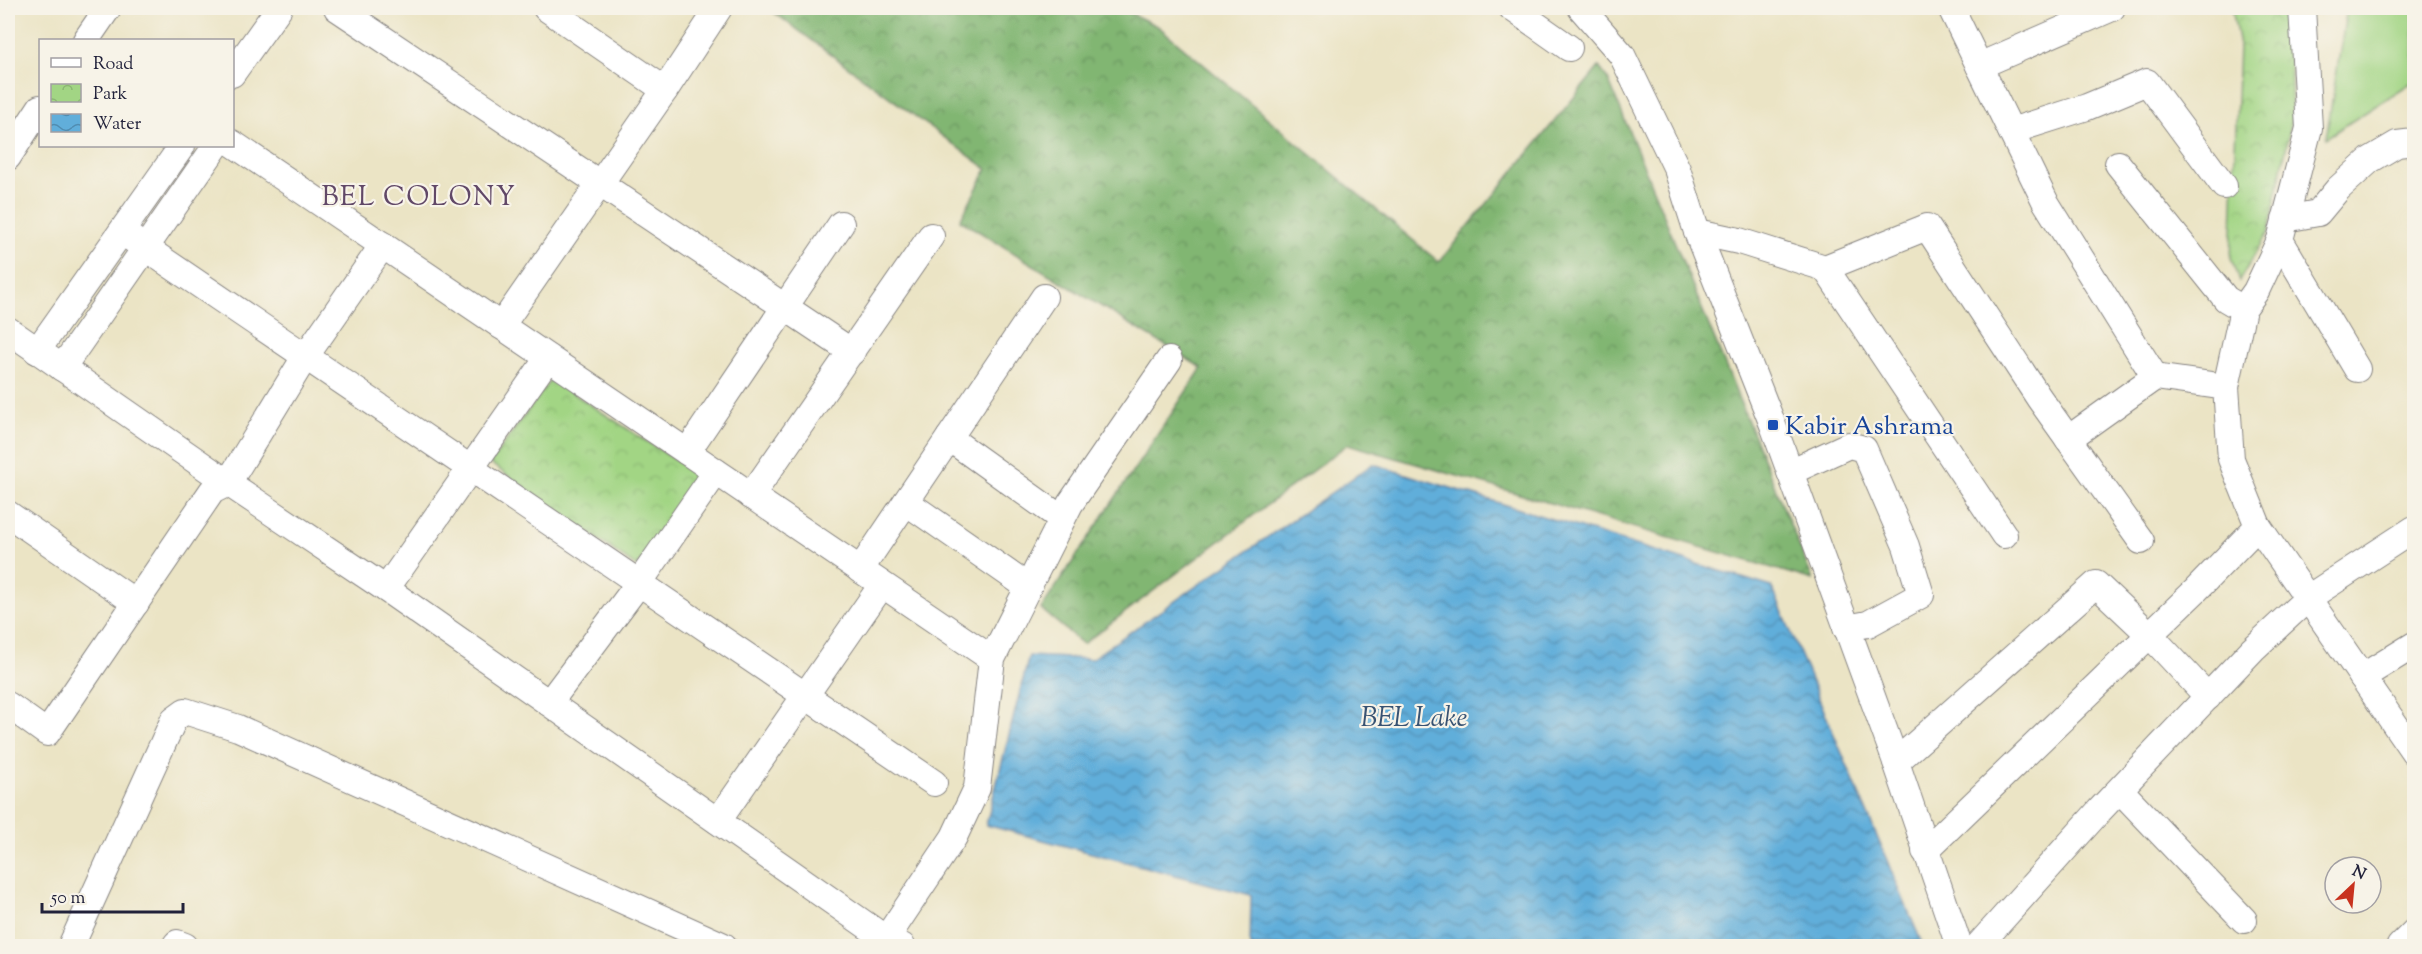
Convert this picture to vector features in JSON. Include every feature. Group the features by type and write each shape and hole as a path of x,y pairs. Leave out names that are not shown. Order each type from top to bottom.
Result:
{"street":[{"path":"87,39 108,8"},
{"path":"234,71 279,8"},
{"path":"337,8 852,352"},
{"path":"546,8 665,90"},
{"path":"501,326 598,183 665,90 719,8"},
{"path":"1512,8 1569,48"},
{"path":"1581,8 1622,55 1677,169 1697,232 1790,472 1896,762 1959,946"},
{"path":"1951,8 2045,201 2155,377"},
{"path":"1980,66 2112,8"},
{"path":"2302,8 2309,128 2282,230 2256,291 2243,309 2226,387 2231,459 2258,526 2415,752"},
{"path":"2011,131 2087,107 2147,82 2224,186"},
{"path":"8,158 39,110"},
{"path":"2282,230 2318,213 2338,189 2370,160 2397,144 2415,142"},
{"path":"234,144 992,659"},
{"path":"37,351 181,147"},
{"path":"62,368 215,147"},
{"path":"2118,164 2226,299 2243,309"},
{"path":"687,452 841,224"},
{"path":"1825,268 1928,227 2068,439 2141,541"},
{"path":"2282,230 2357,369"},
{"path":"122,232 934,783"},
{"path":"1697,232 1739,241 1825,268 2004,535"},
{"path":"751,496 931,236"},
{"path":"8,705 47,733 212,491 228,483 305,357 383,245"},
{"path":"860,570 1044,297"},
{"path":"8,330 228,483 386,589 894,943 954,837 977,788 992,659 1070,504 1169,360"},
{"path":"386,589 548,358"},
{"path":"2068,439 2155,377 2226,387"},
{"path":"949,438 1062,519"},
{"path":"1790,472 1849,445 1864,449 1906,546 1921,595 1868,624 1846,628"},
{"path":"549,703 639,583 716,472"},
{"path":"906,502 1028,587"},
{"path":"8,514 136,603"},
{"path":"1925,851 2150,635 2258,526"},
{"path":"1978,946 2208,697 2308,598 2415,530"},
{"path":"1896,762 2096,584 2150,635 2208,697"},
{"path":"718,821 882,585"},
{"path":"2362,676 2415,645"},
{"path":"70,946 174,719 185,711 238,728 724,946"},
{"path":"2120,790 2244,920"},
{"path":"2400,946 2415,932"},
{"path":"175,946 177,943 185,946"}],"green space":[{"path":"768,8 1120,8 1159,27 1439,262 1599,67 1608,79 1813,580 1348,444 1083,644 1041,609 1202,368 960,220 987,169"},
{"path":"2232,8 2289,8 2292,119 2269,231 2239,281 2231,258 2239,45"},
{"path":"2347,8 2414,8 2414,81 2326,138"},
{"path":"551,379 698,475 637,567 490,463"}],"water":[{"name":"BEL Lake","path":"1373,464 1772,587 1923,946 1250,946 1251,895 986,825 1029,656 1091,659"}],"place":[{"name":"Kabir Ashrama","path":"1773,425"}],"district":[{"name":"BEL COLONY","path":"419,196"}]}
